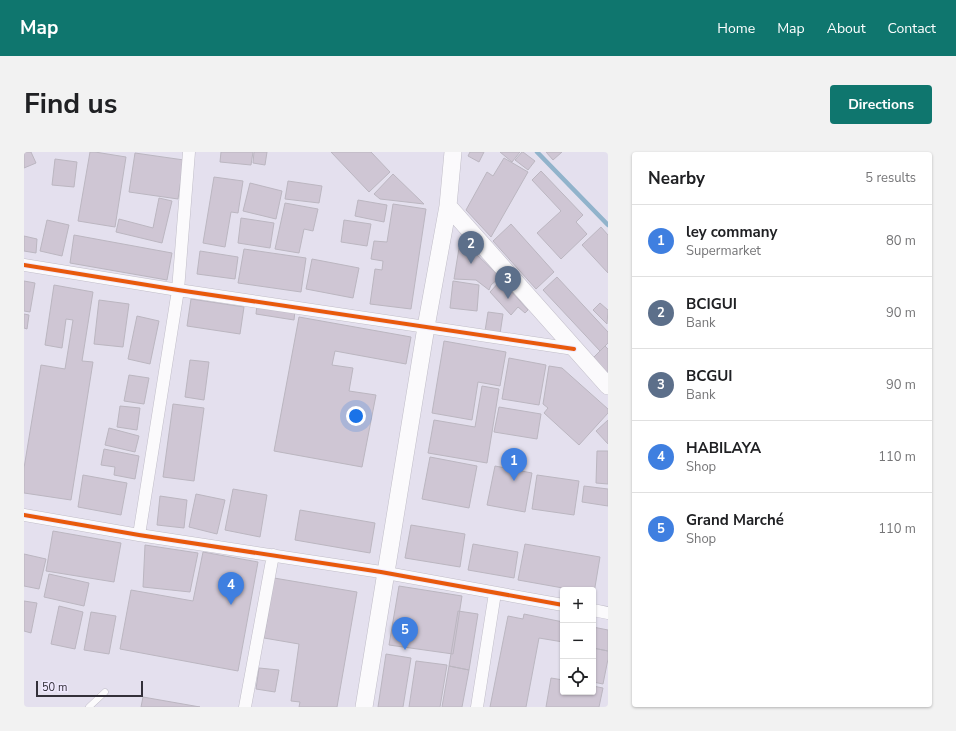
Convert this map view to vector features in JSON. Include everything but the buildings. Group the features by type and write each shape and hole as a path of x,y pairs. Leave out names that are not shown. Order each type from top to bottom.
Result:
{"main road":[{"path":"364,707 426,327 448,206 453,152"},
{"path":"448,206 608,386"}],"street":[{"path":"139,535 178,290 190,152"},
{"path":"24,265 178,290 574,349"},
{"path":"24,515 139,535 386,573 560,604"},
{"path":"245,707 273,555"},
{"path":"477,707 495,592"},
{"path":"596,611 608,613"}],"lane":[{"path":"89,707 105,692"}],"waterway":[{"path":"537,152 608,225"}],"cycle path":[{"path":"24,265 178,290 574,349"},
{"path":"24,515 139,535 381,572 560,604"}],"place":[{"name":"BCIGUI","path":"471,264"},
{"name":"BCGUI","path":"508,299"},
{"name":"ley commany","path":"514,481"},
{"name":"HABILAYA","path":"231,605"},
{"name":"Grand Marché","path":"405,650"}]}
